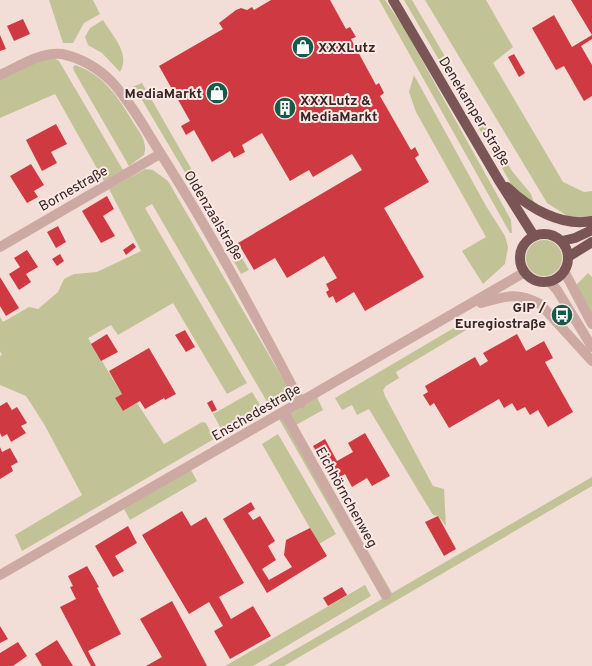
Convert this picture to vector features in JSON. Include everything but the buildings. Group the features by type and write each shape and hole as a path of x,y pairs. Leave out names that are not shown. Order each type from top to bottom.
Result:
{"main road":[{"name":"Denekamper Straße","path":"393,0 498,179 534,236"},
{"path":"498,179 524,202 552,216 574,223 592,221"},
{"path":"562,241 575,238 592,230"},
{"path":"540,234 552,235 562,241 568,257 564,272 560,276 549,281 536,280 525,272 520,259 521,252 528,240 540,234"},
{"path":"568,257 592,242"}],"street":[{"name":"Oldenzaalstraße","path":"0,75 39,58 53,54 62,54 81,60 96,68 112,83 131,108 226,262 301,402"},
{"name":"Bornestraße","path":"0,247 160,154"},
{"name":"Enschedestraße","path":"0,575 525,272"},
{"path":"564,272 592,324"},
{"path":"549,281 557,290 592,348"},
{"path":"466,307 508,296 529,299 540,304 549,312 570,339 592,362"},
{"name":"Eichhörnchenweg","path":"284,412 386,595"}],"green space":[{"path":"49,0 93,0 100,14 84,23 73,43 63,43"},
{"path":"379,0 385,0 404,28 511,220 512,233 510,233"},
{"path":"404,0 412,0 512,171 531,194 534,203 513,187"},
{"path":"425,0 486,0 513,47 493,63 563,182 584,192 592,191 592,219 572,219 547,203"},
{"path":"103,20 122,52 123,65 120,72 102,53 88,45 85,37 90,28"},
{"path":"46,58 56,59 59,61 123,170 104,181 55,94 0,118 0,78"},
{"path":"75,65 94,75 109,88 122,104 141,134 145,146 144,155 129,166 74,71 73,67"},
{"path":"414,75 486,206 505,236 508,247 505,264 483,284 462,251 486,237 416,112 409,92"},
{"path":"142,83 200,184 193,186 142,100 132,87"},
{"path":"145,169 153,170 168,181 291,393 290,396 270,407 152,204 145,208 247,383 227,394 173,303 118,335 111,325 88,338 122,394 115,398 123,411 137,403 164,444 202,422 206,423 214,439 22,551 15,535 82,495 44,424 26,396 0,385 0,356 2,355 0,351 0,317 3,322 29,307 38,309 58,292 64,279 74,274 97,272 141,251 109,189"},
{"path":"211,206 249,270 241,274 205,210"},
{"path":"548,240 557,245 561,251 561,265 557,271 548,276 540,276 531,271 527,265 526,254 531,245 537,241"},
{"path":"588,273 592,277 592,317 575,286"},
{"path":"464,322 468,329 396,372 399,378 386,386 383,390 433,486 444,489 446,526 438,516 433,515 369,409 357,415 352,405 342,410 335,398"},
{"path":"252,392 264,411 224,434 213,414"},
{"path":"317,397 323,410 296,425 392,593 592,477 592,486 284,666 267,666 382,599 279,419"},
{"path":"278,434 336,534 319,544 262,444"},
{"path":"191,470 197,481 130,520 124,509"},
{"path":"365,585 371,596 253,666 225,666"}],"place":[{"name":"XXXLutz","path":"303,47"},
{"name":"MediaMarkt","path":"217,93"},
{"name":"XXXLutz & MediaMarkt","path":"285,108"},
{"name":"GIP / Euregiostraße","path":"562,315"}]}
